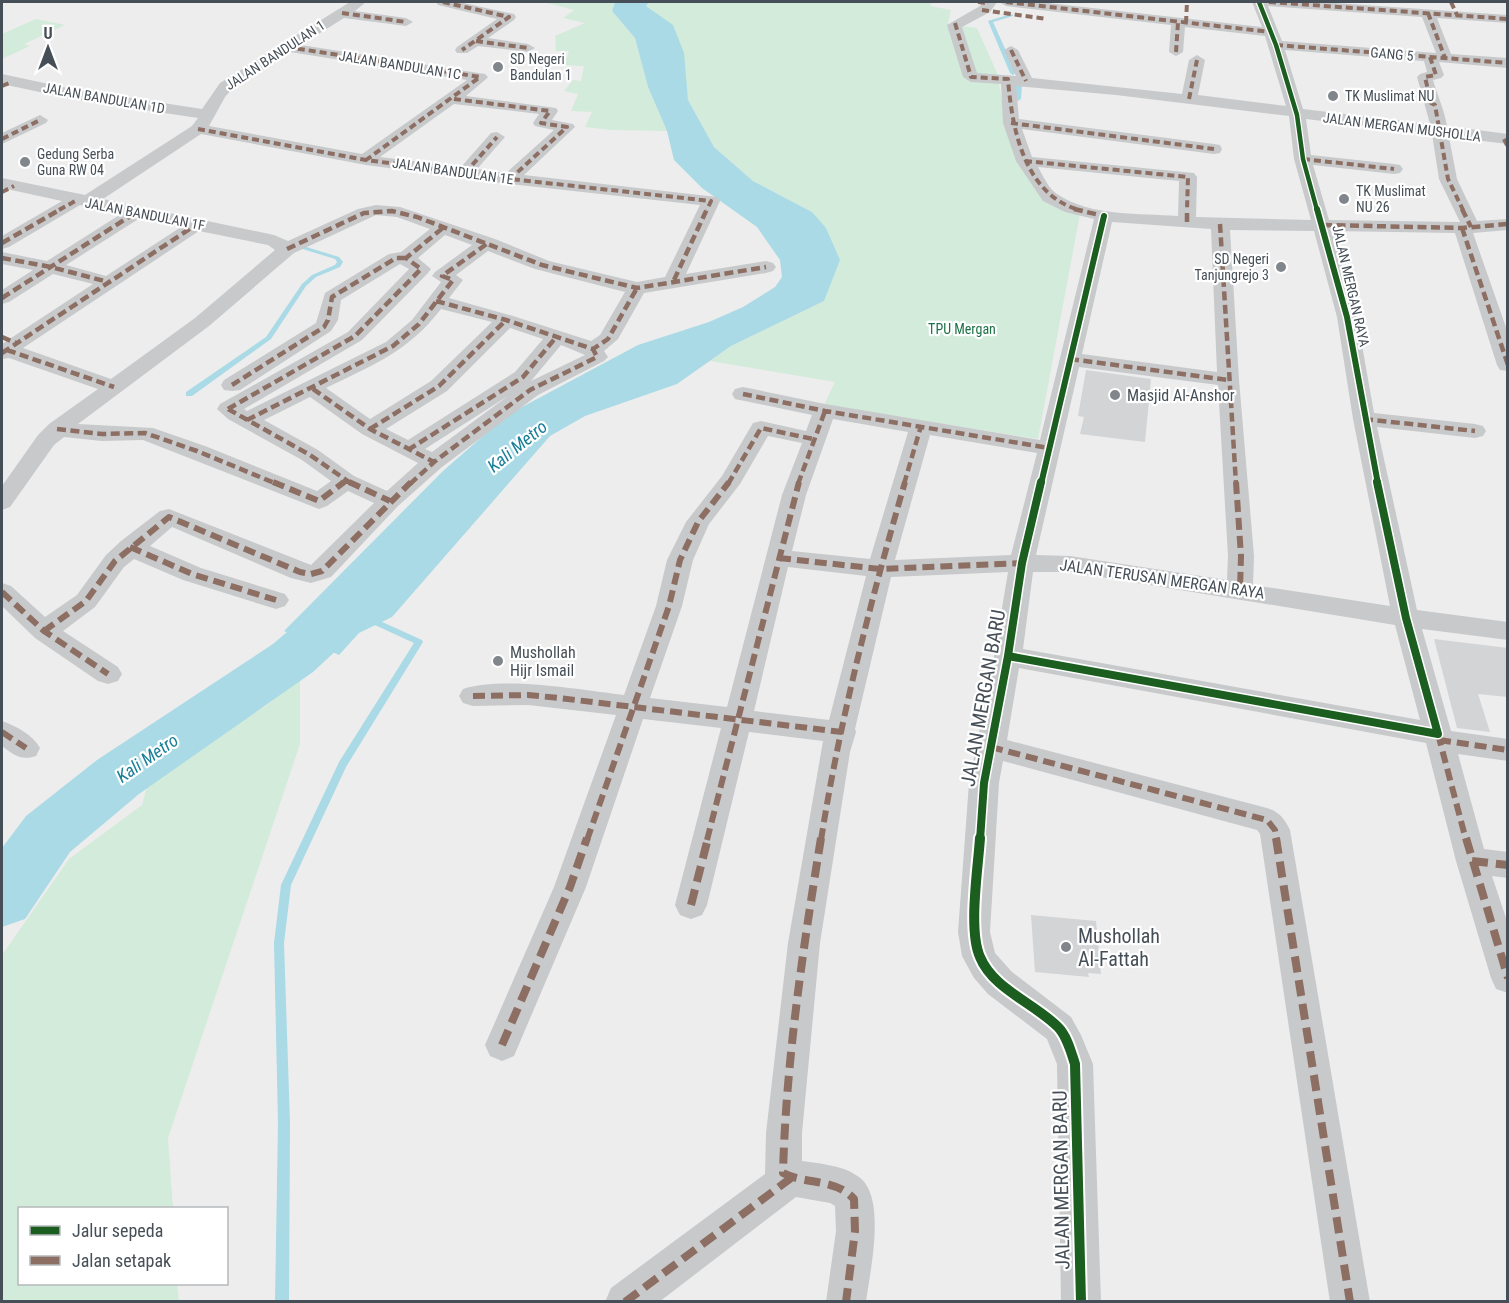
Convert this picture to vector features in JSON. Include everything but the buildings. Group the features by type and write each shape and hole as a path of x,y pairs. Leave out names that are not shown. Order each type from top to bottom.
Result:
{"street":[{"name":"JALAN BANDULAN 1","path":"2,243 82,201 202,122 219,92 359,2"},
{"path":"443,2 509,16 462,50"},
{"name":"GANG 5","path":"1006,2 1100,7 1273,38 1438,58 1508,63"},
{"path":"1176,52 1188,2"},
{"name":"JALAN MERGAN RAYA","path":"1259,2 1297,115 1303,159 1347,317 1364,419 1406,618 1472,861 1508,978"},
{"path":"1269,2 1428,13 1454,8 1508,19"},
{"path":"985,4 1047,19"},
{"name":"JALAN MERGAN MUSHOLLA","path":"985,4 954,25 971,77 1189,99 1506,142"},
{"path":"342,12 406,22"},
{"path":"1428,13 1438,58 1436,75 1425,77 1431,103 1435,105 1448,179 1467,227 1508,365"},
{"path":"476,40 528,46"},
{"name":"JALAN BANDULAN 1C","path":"287,47 480,77 454,99 390,138 366,160"},
{"path":"1011,50 1026,81"},
{"path":"1189,99 1197,60"},
{"path":"1008,79 1011,123 1025,161 1049,197 1071,208 1104,216 1220,224 1467,227 1508,224"},
{"name":"JALAN BANDULAN 1D","path":"5,82 202,122"},
{"path":"454,99 550,111 541,123 567,127 510,179"},
{"path":"2,139 40,120"},
{"name":"JALAN BANDULAN 1E","path":"202,122 366,160 510,179 711,201 674,280"},
{"path":"1011,123 1214,149"},
{"path":"465,173 497,137"},
{"path":"1303,159 1394,169"},
{"path":"1025,161 1188,177 1187,222"},
{"name":"JALAN BANDULAN 1F","path":"6,187 197,224 274,241 287,249"},
{"path":"2,502 34,455 57,429 202,322 287,249 364,213 376,210 400,212 542,265 636,288 674,280 766,267"},
{"path":"2,298 135,213"},
{"name":"JALAN MERGAN BARU","path":"1081,1302 1075,1064 1069,1046 1059,1029 1000,983 986,968 979,956 974,932 984,783 1008,656 1022,563 1104,216"},
{"path":"7,346 197,224"},
{"path":"1220,224 1228,380 1241,556 1240,590"},
{"path":"406,258 444,227"},
{"path":"247,420 313,389 393,346 419,324 453,280 442,276 488,243"},
{"path":"2,258 51,267 108,282"},
{"path":"232,386 324,327 328,320 332,297 396,258 406,258 421,268 355,336 228,409 310,455 346,481 390,501"},
{"path":"593,349 608,339 636,288"},
{"path":"44,631 86,601 115,561 169,517 300,572 311,574 322,571 390,501 434,462 530,390 597,357 593,349 557,336 436,301"},
{"path":"370,429 439,386 506,320"},
{"path":"408,450 523,377 557,336"},
{"path":"7,346 114,387"},
{"path":"1070,359 1228,380"},
{"path":"313,389 370,429 434,462"},
{"path":"743,394 825,411 1049,448"},
{"path":"691,905 740,718 794,495 825,411"},
{"path":"1364,419 1474,431"},
{"path":"846,1302 855,1231 854,1198 844,1188 834,1184 790,1178 783,1173 782,1165 804,943 835,752 842,732 880,569 921,426"},
{"path":"502,1045 570,886 669,606 680,560 698,522 732,478 761,428 813,440"},
{"path":"57,429 102,434 145,433 319,501 346,481"},
{"path":"130,547 192,574 276,600"},
{"name":"JALAN TERUSAN MERGAN RAYA","path":"778,558 880,569 1022,563 1070,564 1406,618 1508,631"},
{"path":"2,592 44,631 108,674"},
{"path":"1008,656 1508,750"},
{"path":"473,696 528,695 740,718 842,732"},
{"path":"2,732 26,748"},
{"path":"991,747 1267,819 1275,830 1350,1302"},
{"path":"1472,861 1508,865"},
{"path":"626,1302 790,1178"}],"green space":[{"path":"543,2 615,2 612,11 635,38 648,87 667,131 585,127 592,112 571,111 578,94 564,91 573,80 581,81 584,66 564,65 569,51 556,51 555,36 585,23 563,18 574,10"},
{"name":"TPU Mergan","path":"649,2 933,2 930,6 951,10 948,24 977,28 997,73 1009,138 1045,197 1080,214 1038,439 824,405 835,382 710,361 731,346 824,301 812,212 753,181 714,147 688,100 685,84 646,6"},
{"path":"36,19 65,25 24,44 30,46 2,59 2,34"},
{"path":"300,679 300,744 168,1138 173,1207 18,1207 18,1285 177,1285 179,1301 2,1301 2,955 69,859 142,805 148,783 176,764 206,719 264,707"}],"water":[{"path":"615,2 649,2 646,6 673,25 684,53 688,100 714,147 753,181 812,212 826,228 840,260 824,301 731,346 677,384 585,416 550,436 392,617 359,633 339,655 284,631 443,471 507,415 638,345 709,322 743,307 775,287 782,277 780,260 757,227 702,188 674,160 667,131 648,87 635,38 612,11"}],"waterway":[{"path":"1011,15 990,21 1013,73"},
{"path":"1018,99 1019,84"},
{"path":"189,394 269,338 304,285 314,276 338,266 340,262 337,258 298,246"},
{"name":"Kali Metro","path":"2,899 48,834 118,777 293,658 348,609 365,590"},
{"path":"282,1302 284,1123 279,943 286,885 342,765 419,642 369,619"}],"marked path":[{"path":"443,2 509,17 462,50"},
{"path":"978,2 989,3"},
{"path":"1006,2 1270,32"},
{"path":"1186,23 1187,2"},
{"path":"1269,2 1508,19"},
{"path":"1451,2 1457,15"},
{"path":"982,10 1047,19"},
{"path":"342,13 406,22"},
{"path":"1428,13 1445,58"},
{"path":"1176,52 1178,22"},
{"path":"955,23 971,77 1008,79 1015,132 1030,168 1045,190 1055,201 1064,205 1104,216"},
{"path":"476,41 528,48"},
{"path":"1276,45 1508,63"},
{"path":"287,47 480,77 379,148 366,160"},
{"path":"1011,50 1026,81"},
{"path":"1430,57 1436,75 1425,77 1431,103 1435,105 1448,179 1471,227"},
{"path":"1189,99 1197,60"},
{"path":"2,86 12,82"},
{"path":"454,99 550,111 541,123 567,127 510,179"},
{"path":"2,139 40,120"},
{"path":"1011,123 1214,149"},
{"path":"198,129 366,160 510,179 711,201 674,280"},
{"path":"465,173 497,137"},
{"path":"1504,139 1508,147"},
{"path":"1303,159 1394,169"},
{"path":"1025,161 1188,177 1187,222"},
{"path":"2,192 14,186"},
{"path":"2,243 77,200"},
{"path":"287,249 364,213 392,211 417,217 542,265 637,288 766,267"},
{"path":"2,298 135,213"},
{"path":"2,353 197,224"},
{"path":"1220,224 1228,380 1241,556 1240,590"},
{"path":"1323,225 1462,228 1508,224"},
{"path":"228,409 355,336 421,269 406,258 444,227"},
{"path":"1462,228 1508,365"},
{"path":"247,420 393,346 419,324 453,280 442,276 488,243"},
{"path":"2,258 51,267 108,282"},
{"path":"232,385 324,327 328,320 332,297 396,258 406,258"},
{"path":"436,301 506,320 593,349 608,339 637,288"},
{"path":"370,429 439,386 506,320"},
{"path":"408,450 523,377 557,336"},
{"path":"2,337 18,344"},
{"path":"44,631 86,601 115,561 169,517 300,572 311,574 322,571 390,501 434,462 530,390 597,357 593,349"},
{"path":"7,350 114,387"},
{"path":"1070,359 1228,380"},
{"path":"313,389 370,429 434,462"},
{"path":"743,394 825,411 1049,448"},
{"path":"228,409 310,455 346,481 390,501"},
{"path":"691,905 794,495 825,411"},
{"path":"1364,419 1475,431"},
{"path":"846,1302 855,1231 854,1199 839,1186 801,1180 783,1173 784,1133 804,943 835,752 880,569 921,426"},
{"path":"502,1045 570,887 669,606 680,560 698,522 732,479 761,428 813,439"},
{"path":"57,429 102,434 145,433 197,451 319,501 346,481"},
{"path":"130,547 192,574 276,600"},
{"path":"779,558 880,569 1022,563"},
{"path":"2,592 44,631 108,674"},
{"path":"473,696 528,695 559,698 842,732"},
{"path":"2,732 26,748"},
{"path":"1438,734 1472,861 1508,978"},
{"path":"1439,740 1508,750"},
{"path":"991,747 1267,820 1275,830 1350,1302"},
{"path":"1472,861 1508,865"},
{"path":"625,1302 791,1178"}],"cycle path":[{"path":"1008,656 1438,734 1406,618 1364,419 1347,317 1303,159 1297,115 1276,45 1259,2"},
{"path":"1081,1302 1075,1064 1069,1046 1059,1028 1000,983 986,968 979,956 974,932 984,783 1008,656 1022,563 1104,216"}],"place":[{"name":"SD Negeri Bandulan 1","path":"498,67"},
{"name":"TK Muslimat NU","path":"1333,96"},
{"name":"Gedung Serba Guna RW 04","path":"25,162"},
{"name":"TK Muslimat NU 26","path":"1344,199"},
{"name":"SD Negeri Tanjungrejo 3","path":"1281,267"},
{"name":"Masjid Al-Anshor","path":"1115,395"},
{"name":"Mushollah Hijr Ismail","path":"498,661"},
{"name":"Mushollah Al-Fattah","path":"1066,947"}]}
